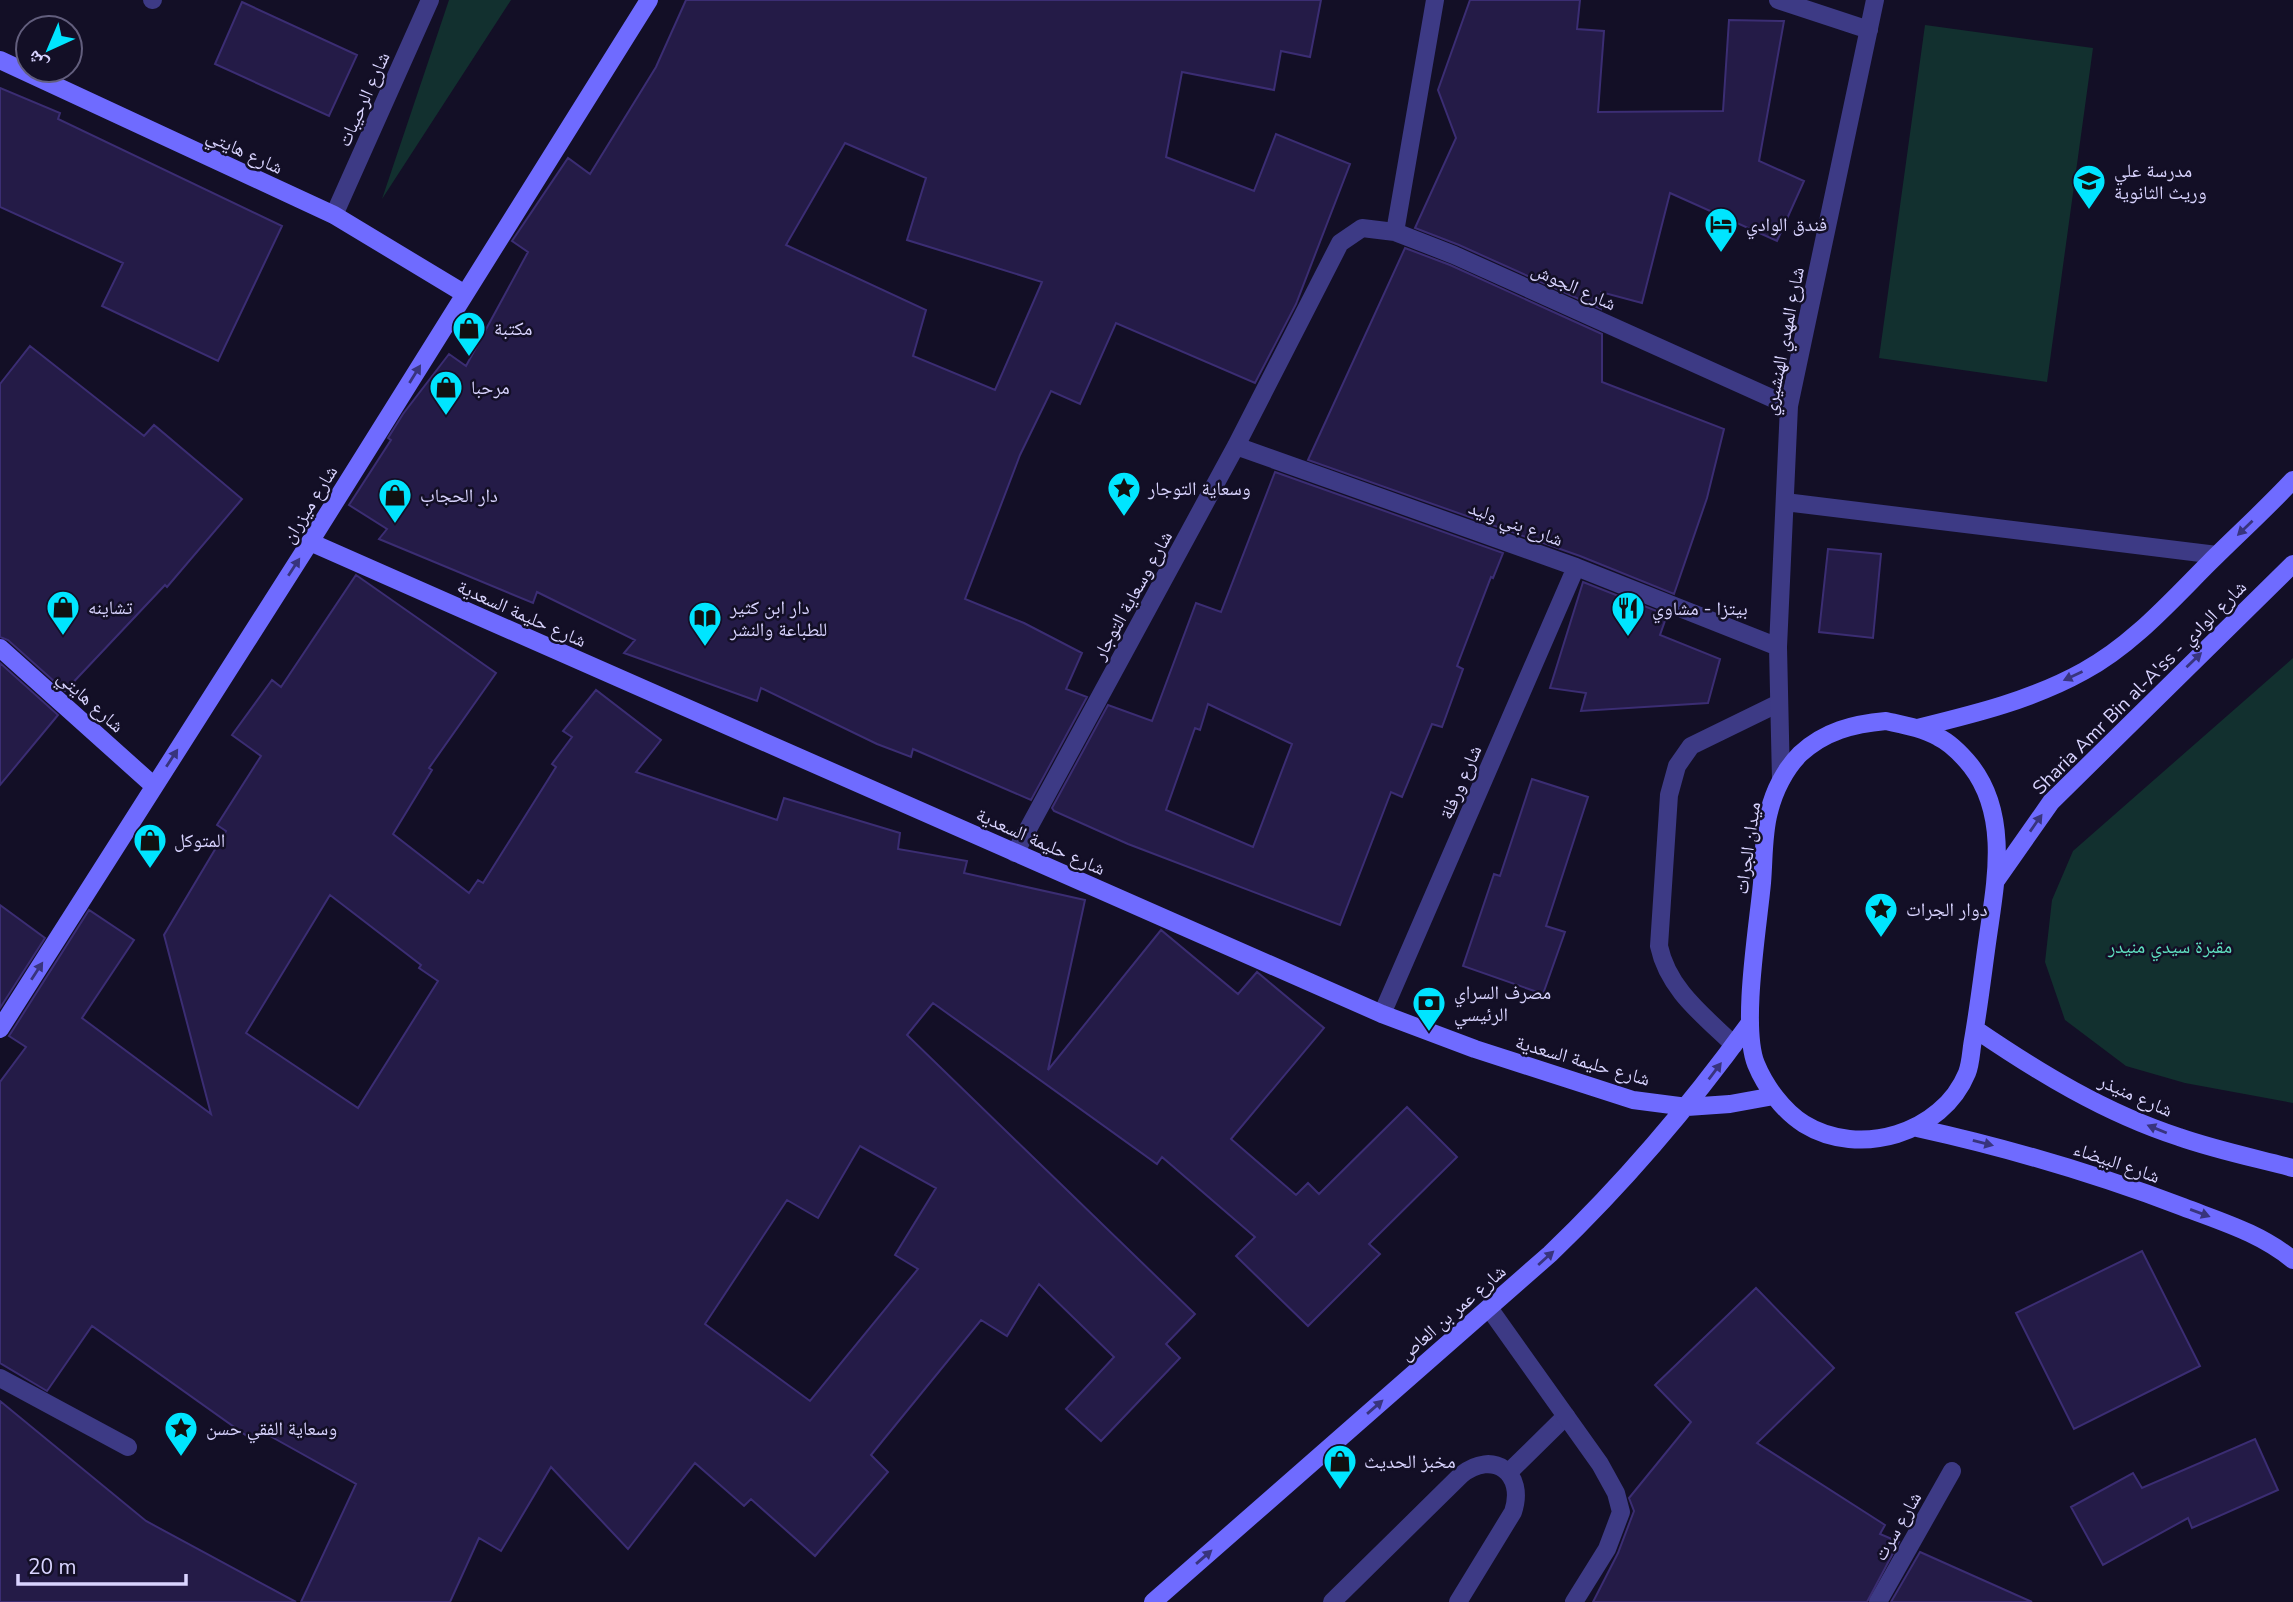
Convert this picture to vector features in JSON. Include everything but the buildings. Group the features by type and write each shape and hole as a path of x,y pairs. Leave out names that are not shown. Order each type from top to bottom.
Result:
{"street":[{"name":"شارع الرحيبات","path":"334,215 430,0"},
{"name":"شارع ميزران","path":"0,1029 310,542 649,0"},
{"path":"1395,232 1435,0"},
{"path":"1778,0 1869,30"},
{"name":"شارع المهدي الهنشيري","path":"1781,780 1778,647 1788,406 1875,0"},
{"name":"شارع هايتي","path":"0,60 334,215 466,293"},
{"name":"شارع الجوش","path":"1340,243 1362,228 1395,232 1454,255 1788,406"},
{"name":"شارع وسعاية التوجار","path":"1015,853 1237,446 1340,243"},
{"name":"شارع بني وليد","path":"1237,446 1576,567 1778,647"},
{"name":"Sharia Amr Bin al-A'ss - شارع الوادي","path":"1917,727 1970,715 2034,695 2084,671 2119,649 2152,620 2293,480"},
{"path":"1784,502 2217,555"},
{"name":"شارع حليمة السعدية","path":"310,542 1382,1014 1475,1049 1633,1100 1687,1107 1730,1104 1774,1096"},
{"name":"Sharia Amr Bin al-A'ss - شارع الوادي","path":"1997,879 2051,802 2293,564"},
{"name":"شارع ورفلة","path":"1382,1014 1576,567"},
{"name":"شارع هايتي","path":"0,648 154,786"},
{"path":"1734,1045 1676,988 1662,964 1659,946 1670,795 1677,766 1691,746 1779,704"},
{"name":"ميدان الجرات","path":"1886,721 1917,727 1941,738 1961,754 1978,775 1990,798 1995,824 1997,879 1967,1072 1948,1104 1917,1128 1879,1139 1840,1138 1804,1124 1774,1096 1755,1063 1749,1024 1769,813 1781,780 1800,755 1825,735 1854,724 1886,721"},
{"name":"شارع عمر بن العاص","path":"1153,1602 1489,1308 1599,1208 1687,1107 1749,1024"},
{"name":"شارع منيذر","path":"1975,1029 2033,1067 2125,1116 2178,1137 2293,1168"},
{"name":"شارع البيضاء","path":"1917,1128 1997,1146 2126,1186 2241,1228 2278,1248 2293,1260"},
{"path":"1489,1308 1600,1464 1616,1493 1621,1512 1607,1549 1574,1602"},
{"path":"0,1378 128,1447"},
{"path":"1508,1473 1566,1416"},
{"path":"1332,1602 1471,1467 1483,1463 1497,1465 1508,1473 1516,1484 1518,1498 1513,1512 1458,1602"},
{"name":"شارع سرت","path":"1878,1602 1952,1471"}],"green space":[{"path":"449,0 511,0 382,199"},
{"path":"1925,25 2093,48 2047,382 1879,358"},
{"name":"مقبرة سيدي منيدر","path":"2293,658 2293,1103 2185,1083 2126,1066 2065,1020 2045,962 2052,900 2073,851"}],"place":[{"name":"مدرسة علي وريث الثانوية","path":"2089,211"},
{"name":"فندق الوادي","path":"1721,254"},
{"name":"مكتبة","path":"469,358"},
{"name":"مرحبا","path":"446,417"},
{"name":"وسعاية التوجار","path":"1124,518"},
{"name":"دار الحجاب","path":"395,525"},
{"name":"تشاينه","path":"63,637"},
{"name":"بيتزا - مشاوي","path":"1628,638"},
{"name":"دار ابن كثير للطباعة والنشر","path":"705,648"},
{"name":"المتوكل","path":"150,870"},
{"name":"دوار الجرات","path":"1881,939"},
{"name":"مصرف السراي الرئيسي","path":"1429,1033"},
{"name":"وسعاية الفقي حسن","path":"181,1458"},
{"name":"مخبز الحديث","path":"1340,1491"}]}
